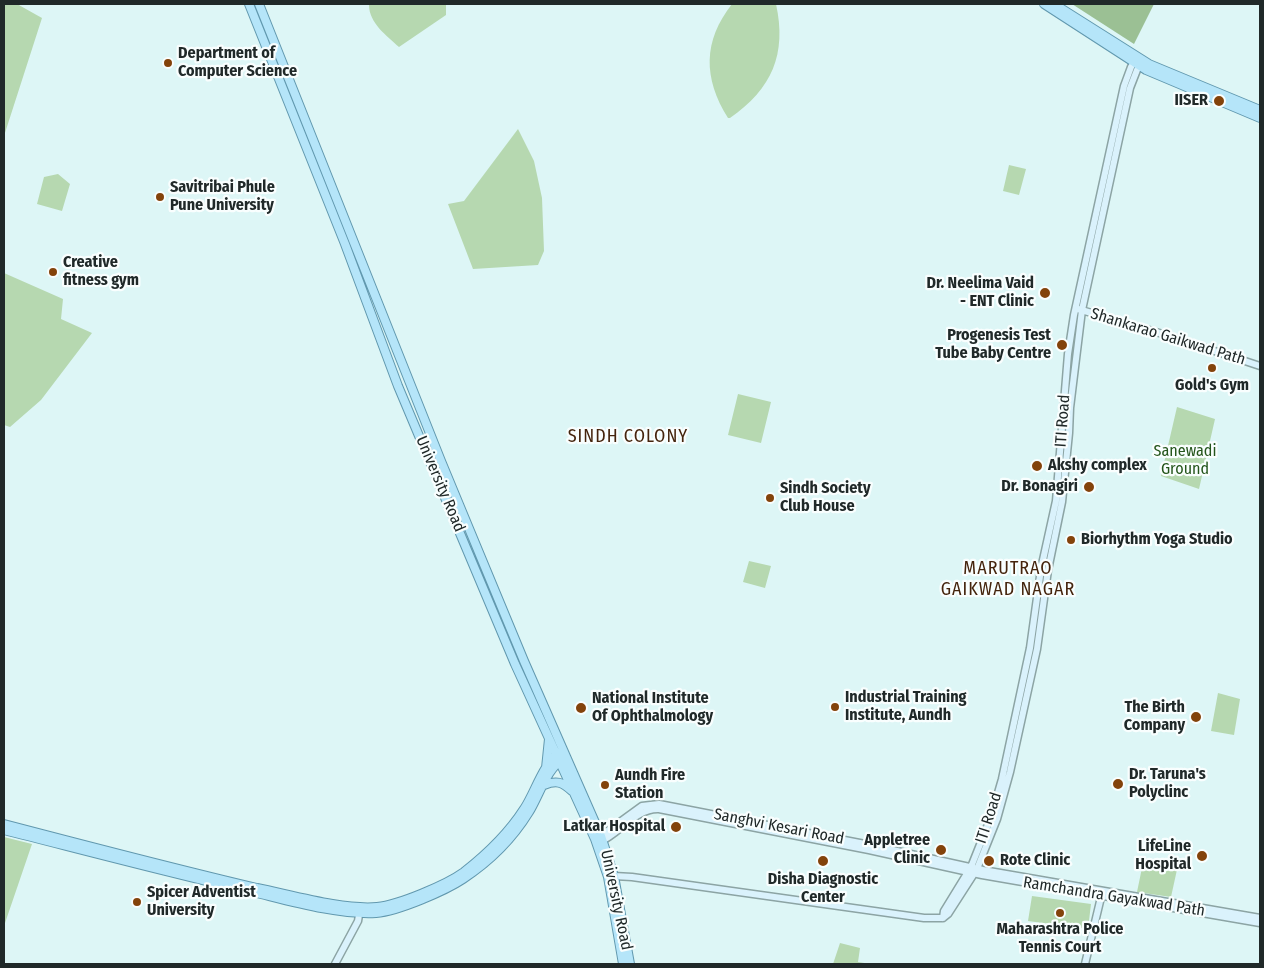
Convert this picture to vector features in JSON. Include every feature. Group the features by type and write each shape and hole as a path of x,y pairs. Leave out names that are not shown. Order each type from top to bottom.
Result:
{"main road":[{"name":"University Road","path":"249,4 345,244 398,386 512,655 549,738 562,755 575,794 599,840"},
{"name":"University Road","path":"259,4 409,384 599,840 611,877 630,964"},
{"path":"1044,4 1138,61 1260,118"},
{"path":"1054,4 1138,61 1260,110"},
{"name":"ITI Road","path":"611,877 632,877 924,918 942,918 948,914 973,870 997,818 1004,796 1037,649 1048,570 1066,474 1079,310 1130,88 1138,61"},
{"name":"Shankarao Gaikwad Path","path":"1079,310 1166,335 1260,366"},
{"path":"448,886 506,834 525,808 545,770 549,738"},
{"path":"545,770 562,755"},
{"path":"4,830 187,877 291,901 360,911 388,905 448,886 478,868 505,843 530,811 552,769 562,755"},
{"path":"544,785 552,782 560,783 575,794"},
{"name":"Sanghvi Kesari Road","path":"599,840 642,806 659,804 973,870"},
{"path":"4,824 195,873 360,911"},
{"name":"Ramchandra Gayakwad Path","path":"973,870 1260,923"},
{"name":"University Road","path":"611,877 623,964"},
{"path":"1085,964 1104,894"},
{"path":"1089,964 1104,894"},
{"name":"Ramchandra Gayakwad Path","path":"1104,894 1260,918"},
{"path":"335,964 358,921 360,911"}],"green space":[{"path":"4,4 17,4 42,18 4,136"},
{"path":"446,4 446,15 399,47 375,23 370,12 369,5"},
{"path":"732,4 776,4 779,39 773,69 766,82 744,107 728,118 714,89 710,60 711,46 716,32 722,18"},
{"path":"1072,4 1154,4 1134,44"},
{"path":"518,129 534,161 542,198 544,251 538,265 473,269 448,204 464,201"},
{"path":"1009,165 1026,169 1019,195 1003,191"},
{"path":"58,174 70,184 62,211 37,204 44,177"},
{"path":"4,273 63,299 61,319 92,333 41,400 10,427 4,425"},
{"path":"738,394 771,402 761,443 728,435"},
{"name":"Sanewadi Ground","path":"1177,407 1215,419 1199,489 1161,476"},
{"path":"749,561 771,566 765,588 743,582"},
{"path":"1218,693 1240,699 1234,735 1211,731"},
{"path":"4,837 32,844 4,926"},
{"path":"1144,858 1178,865 1171,897 1137,892"},
{"name":"Maharashtra Police Tennis Court","path":"1032,896 1091,904 1088,929 1028,921"},
{"path":"840,943 860,948 858,962 871,964 833,964"}],"place":[{"name":"Department of Computer Science","path":"168,63"},
{"name":"IISER","path":"1219,101"},
{"name":"Savitribai Phule Pune University","path":"160,197"},
{"name":"Creative fitness gym","path":"53,272"},
{"name":"Dr. Neelima Vaid - ENT Clinic","path":"1045,293"},
{"name":"Progenesis Test Tube Baby Centre","path":"1062,345"},
{"name":"Gold's Gym","path":"1212,368"},
{"name":"Akshy complex","path":"1037,466"},
{"name":"Dr. Bonagiri","path":"1089,487"},
{"name":"Sindh Society Club House","path":"770,498"},
{"name":"Biorhythm Yoga Studio","path":"1071,540"},
{"name":"Industrial Training Institute, Aundh","path":"835,707"},
{"name":"National Institute Of Ophthalmology","path":"581,708"},
{"name":"The Birth Company","path":"1196,717"},
{"name":"Dr. Taruna's Polyclinc","path":"1118,784"},
{"name":"Aundh Fire Station","path":"605,785"},
{"name":"Latkar Hospital","path":"676,827"},
{"name":"Appletree Clinic","path":"941,850"},
{"name":"LifeLine Hospital","path":"1202,856"},
{"name":"Disha Diagnostic Center","path":"823,861"},
{"name":"Rote Clinic","path":"989,861"},
{"name":"Spicer Adventist University","path":"137,902"},
{"name":"Maharashtra Police Tennis Court","path":"1060,913"}],"district":[{"name":"SINDH COLONY","path":"628,437"},
{"name":"MARUTRAO GAIKWAD NAGAR","path":"1008,579"}]}
